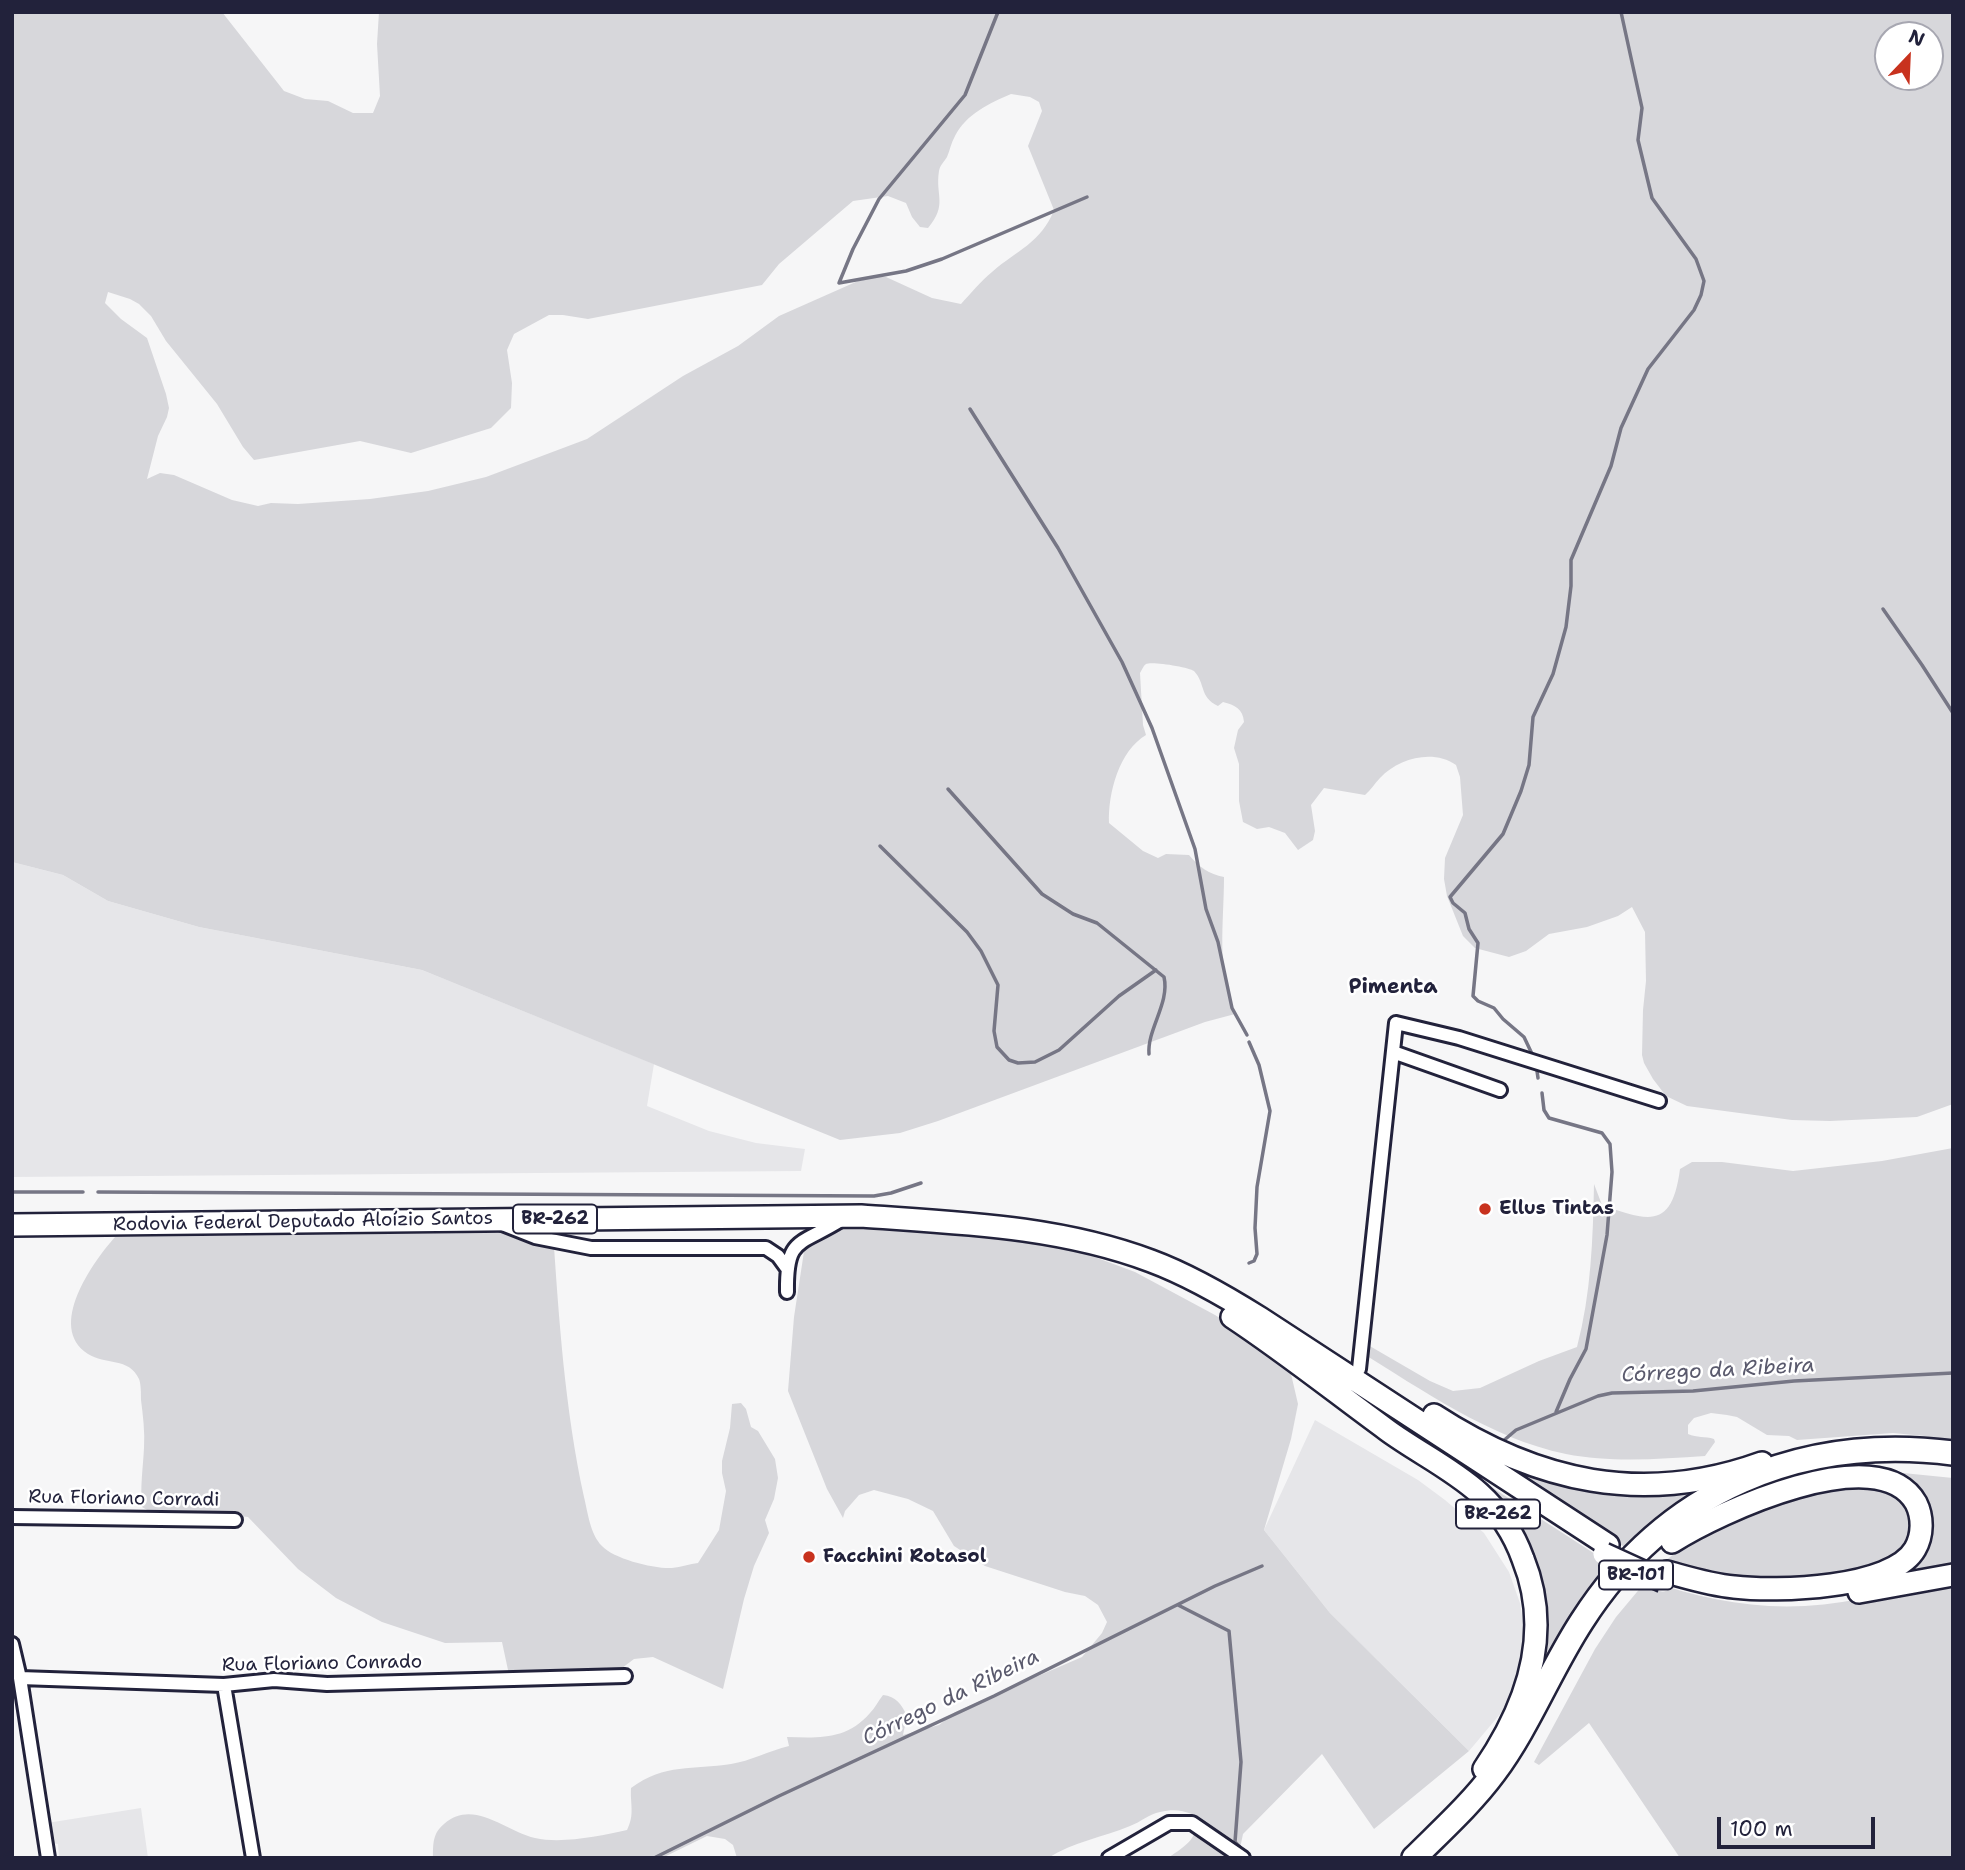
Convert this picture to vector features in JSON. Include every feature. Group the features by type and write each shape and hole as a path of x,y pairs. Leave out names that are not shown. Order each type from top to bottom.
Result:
{"highway":[{"name":"Rodovia Federal Deputado Aloízio Santos","path":"12,1225 847,1216 983,1224 1047,1233 1095,1244"},
{"name":"BR-262","path":"1095,1244 1185,1273 1224,1291 1494,1451 1534,1467 1578,1478 1625,1484 1671,1483 1732,1473 1801,1453 1857,1450"},
{"name":"BR-262","path":"1095,1244 1183,1285 1254,1327 1606,1550 1665,1576 1733,1598 1795,1600 1844,1595 1953,1575"},
{"name":"BR-262","path":"1143,1258 1180,1273 1233,1301 1606,1550"},
{"name":"BR-262","path":"1183,1285 1262,1338 1401,1440 1468,1484 1501,1518 1521,1552 1532,1585 1537,1620 1533,1664 1523,1697 1507,1732 1485,1768 1412,1858"},
{"name":"BR-101","path":"1412,1858 1469,1804 1496,1771 1557,1661 1610,1582 1639,1551 1691,1509 1740,1481 1793,1462 1857,1450 1898,1448 1953,1453"},
{"name":"BR-101","path":"1436,1858 1480,1815 1508,1780 1531,1745 1583,1647 1609,1608 1635,1576 1699,1521 1763,1488 1814,1472 1849,1465 1885,1463 1953,1468"},
{"name":"BR-262","path":"1665,1576 1717,1585 1767,1589 1833,1585 1864,1579 1903,1563 1915,1550 1921,1525 1918,1508 1910,1494 1897,1484 1882,1478 1841,1478 1779,1493 1717,1516 1672,1542"}],"street":[{"path":"1359,1369 1396,1023 1458,1038 1659,1101"},
{"path":"1393,1052 1500,1090"},
{"path":"787,1292 786,1267 792,1250 847,1216"},
{"path":"496,1220 508,1228 536,1237 591,1248 766,1248 778,1256 786,1267"},
{"name":"Rua Floriano Corradi","path":"12,1517 235,1520"},
{"path":"12,1644 20,1678 48,1858"},
{"name":"Rua Floriano Conrado","path":"20,1678 224,1685 274,1680 327,1684 625,1676"},
{"path":"224,1685 253,1858"},
{"path":"1109,1858 1169,1823 1192,1823 1243,1858"}],"shaded area":[{"path":"12,12 222,12 284,91 305,99 328,101 353,113 373,113 380,96 377,44 379,12 1953,12 1953,1104 1917,1117 1792,1120 1687,1106 1666,1096 1653,1079 1642,1055 1646,981 1645,932 1632,907 1618,916 1587,927 1549,934 1526,951 1509,957 1475,948 1463,936 1447,896 1444,879 1445,858 1463,815 1460,777 1456,765 1437,757 1406,761 1388,771 1365,795 1324,788 1311,805 1315,831 1313,840 1298,850 1285,833 1269,827 1257,829 1243,822 1239,801 1239,764 1234,748 1238,730 1244,722 1240,711 1223,702 1218,706 1208,699 1194,671 1162,664 1146,664 1140,673 1146,735 1122,762 1113,786 1109,823 1143,851 1158,858 1166,854 1189,855 1205,869 1224,877 1223,963 1225,981 1235,1014 1205,1022 900,1133 840,1140 422,970 199,927 108,901 63,875 12,862","holes":["1011,94 1030,97 1039,102 1042,111 1028,146 1054,210 1042,231 1028,245 1001,264 961,304 932,298 886,277 867,277 779,316 738,346 683,376 587,439 486,477 428,491 370,499 271,503 258,506 232,500 174,475 160,473 147,479 158,436 169,408 147,338 105,303 108,292 139,304 151,316 166,341 217,404 254,460 360,441 411,453 491,428 511,408 512,383 507,350 514,334 549,315 588,319 762,285 779,264 853,201 888,196 906,203 920,227 928,228 938,212 940,169 965,121 979,110"]},
{"path":"12,862 63,875 108,901 199,927 422,970 654,1064 647,1106 709,1131 756,1143 805,1149 801,1171 12,1177"},
{"path":"1953,1148 1953,1444 1925,1436 1893,1433 1797,1440 1789,1436 1767,1435 1737,1417 1711,1413 1694,1418 1688,1425 1688,1434 1714,1439 1715,1442 1705,1456 1636,1460 1583,1457 1538,1447 1483,1425 1357,1350 1363,1332 1368,1345 1430,1381 1453,1391 1480,1388 1577,1347 1588,1287 1594,1184 1602,1205 1633,1215 1656,1216 1671,1202 1680,1169 1692,1162 1722,1162 1793,1171 1882,1161"},
{"path":"837,1228 946,1230 1065,1246 1135,1272 1215,1315 1288,1361 1298,1404 1291,1439 1264,1530 1330,1613 1469,1751 1374,1829 1322,1754 1243,1834 1238,1858 1168,1858 1190,1840 1195,1829 1192,1814 1173,1810 1156,1813 1048,1858 737,1858 733,1845 725,1839 707,1836 662,1858 433,1858 438,1831 455,1817 466,1814 478,1815 546,1840 581,1839 627,1830 632,1814 631,1788 656,1775 680,1769 745,1761 789,1746 787,1737 821,1737 842,1733 861,1722 883,1695 895,1699 907,1716 903,1735 939,1725 955,1712 1082,1657 1102,1633 1107,1622 1098,1605 1085,1596 985,1566 954,1546 933,1511 908,1499 874,1490 859,1495 845,1511 843,1518 827,1489 788,1391 794,1317 805,1245"},
{"path":"553,1232 560,1332 577,1464 590,1523 602,1546 625,1559 655,1567 672,1568 698,1563 719,1530 726,1491 722,1461 730,1428 732,1404 741,1403 746,1409 751,1427 758,1431 775,1459 778,1478 774,1499 765,1520 769,1533 754,1566 744,1599 723,1689 653,1657 634,1659 622,1668 592,1670 511,1684 502,1642 445,1643 382,1622 336,1598 298,1569 248,1517 216,1513 159,1517 142,1507 144,1436 139,1379 135,1372 123,1364 88,1354 76,1342 71,1328 72,1312 86,1278 115,1237"},
{"path":"1372,1410 1609,1563 1577,1609 1542,1671 1537,1669 1524,1546"},
{"path":"1315,1420 1418,1480 1445,1500 1484,1533 1509,1572 1520,1603 1524,1629 1516,1680 1506,1707 1469,1751 1330,1613 1264,1530"},
{"path":"1454,1434 1531,1470 1719,1480 1664,1514 1625,1547 1588,1527"},
{"path":"1893,1472 1953,1478 1953,1570 1891,1579 1925,1549"},
{"path":"1858,1486 1888,1490 1903,1504 1909,1516 1911,1530 1907,1544 1884,1565 1789,1584 1687,1573 1662,1563 1702,1534 1757,1508 1797,1496"},
{"path":"1953,1579 1953,1858 1680,1858 1589,1723 1539,1765 1534,1762 1595,1649 1616,1617 1647,1580 1725,1601 1764,1606 1805,1606 1842,1602"},
{"path":"141,1808 148,1858 59,1858 58,1844 50,1843 47,1823"}],"waterway":[{"path":"839,283 879,199 965,95 998,12"},
{"path":"1533,1056 1524,1037 1494,1008 1473,996 1478,943 1469,929 1465,913 1450,897 1503,834 1521,791 1529,765 1533,717 1553,674 1566,627 1571,560 1611,466 1621,428 1648,369 1694,310 1704,281 1696,259 1652,198 1638,140 1642,108 1621,12"},
{"path":"839,283 906,271 942,259 1087,197"},
{"path":"970,409 1058,548 1122,662 1152,728 1195,849 1206,909 1218,942 1232,1008 1247,1035"},
{"path":"1883,609 1953,713"},
{"path":"948,789 1042,894 1073,914 1097,923 1164,977 1164,996 1151,1035 1149,1054"},
{"path":"880,846 967,932 981,951 998,985 994,1031 997,1047 1009,1060 1018,1063 1035,1062 1059,1050 1119,996 1156,970"},
{"path":"1249,1042 1259,1065 1270,1111 1257,1187 1257,1254 1254,1261 1249,1263"},
{"path":"1537,1071 1538,1078"},
{"path":"1542,1093 1544,1110 1549,1118 1602,1133 1610,1144 1612,1172 1607,1235 1586,1349 1556,1412"},
{"path":"98,1192 874,1196 921,1183"},
{"path":"12,1192 83,1192"},
{"name":"Córrego da Ribeira","path":"1502,1442 1516,1430 1598,1396 1612,1393 1693,1391 1794,1381 1953,1373"},
{"name":"Córrego da Ribeira","path":"654,1858 779,1796 994,1696 1215,1586 1262,1566"},
{"path":"1178,1605 1229,1631 1241,1762 1235,1842 1250,1858"}],"place":[{"name":"Ellus Tintas","path":"1485,1209"},
{"name":"Facchini Rotasol","path":"809,1557"}],"district":[{"name":"Pimenta","path":"1393,988"}]}
